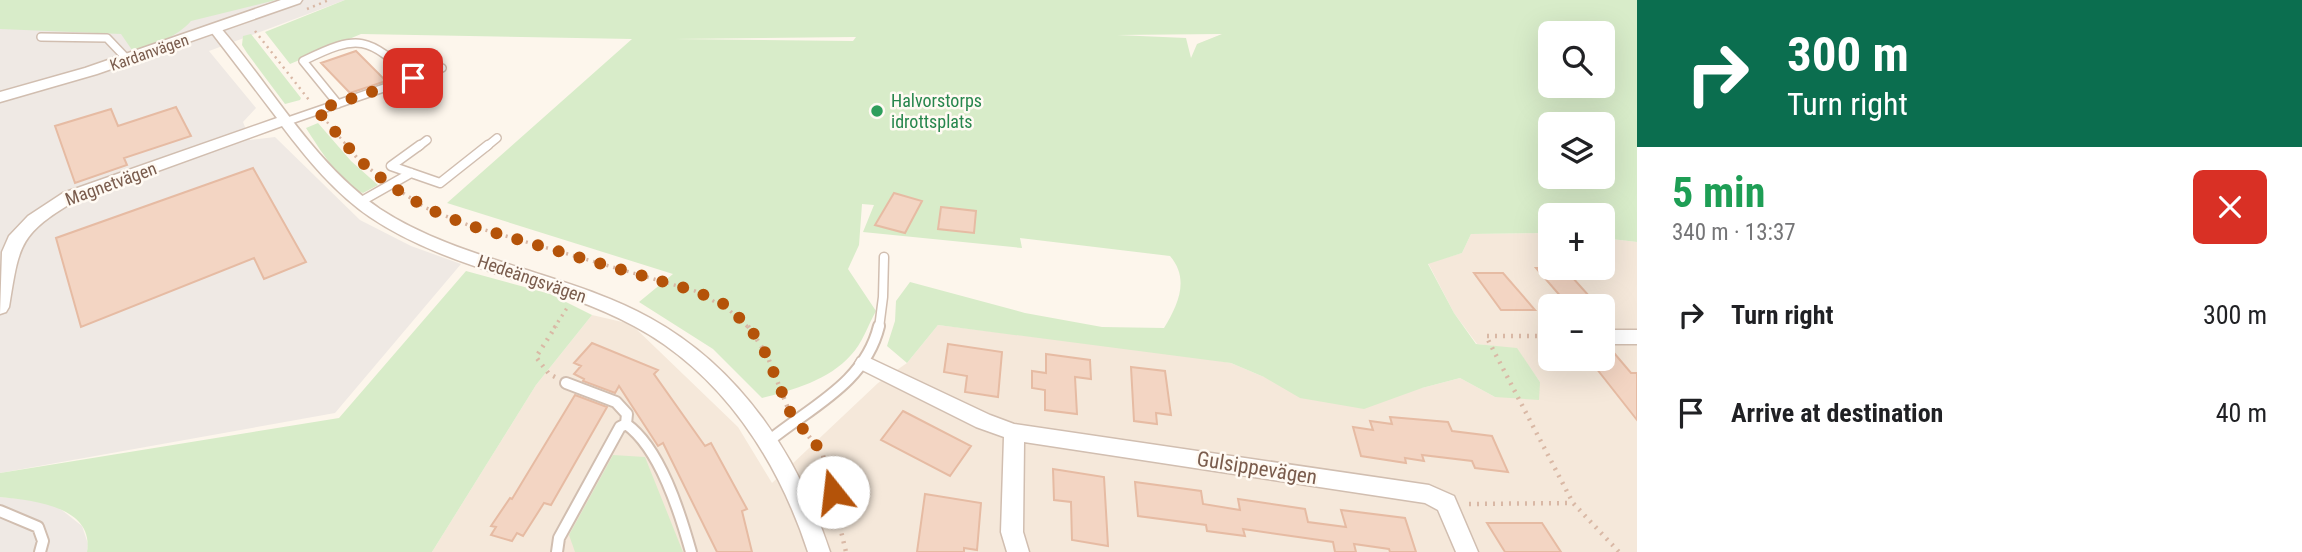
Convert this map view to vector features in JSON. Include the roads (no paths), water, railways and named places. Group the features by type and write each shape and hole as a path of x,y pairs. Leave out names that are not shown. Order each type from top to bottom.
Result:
{"street":[{"name":"Kardanvägen","path":"0,97 127,59 295,0"},
{"name":"Hedeängsvägen","path":"215,29 285,121 342,189 412,234 474,260 577,294 642,322 674,341 715,377 770,440 796,490 818,552"},
{"name":"Magnetvägen","path":"0,307 11,246 17,234 50,208 80,193 285,121"},
{"path":"1615,338 1636,339"},
{"name":"Gulsippevägen","path":"865,363 983,421 1014,432 1429,494 1446,503 1468,552"},
{"path":"1014,432 1012,532 1018,552"}],"lane":[{"path":"41,37 107,38 127,59"},
{"path":"338,104 303,61 340,42 373,43 413,78"},
{"path":"285,121 442,68"},
{"path":"428,140 391,166 440,183 497,138"},
{"path":"360,201 411,173"},
{"path":"770,440 793,419 840,387 865,363 884,305 884,257"},
{"path":"566,383 616,402 627,414 626,424"},
{"path":"557,552 559,538 620,427 626,424 634,426 650,449 687,532 691,552"},
{"path":"0,511 38,527 43,541 40,552"}],"place":[{"name":"Halvorstorps idrottsplats","path":"877,111"}]}
